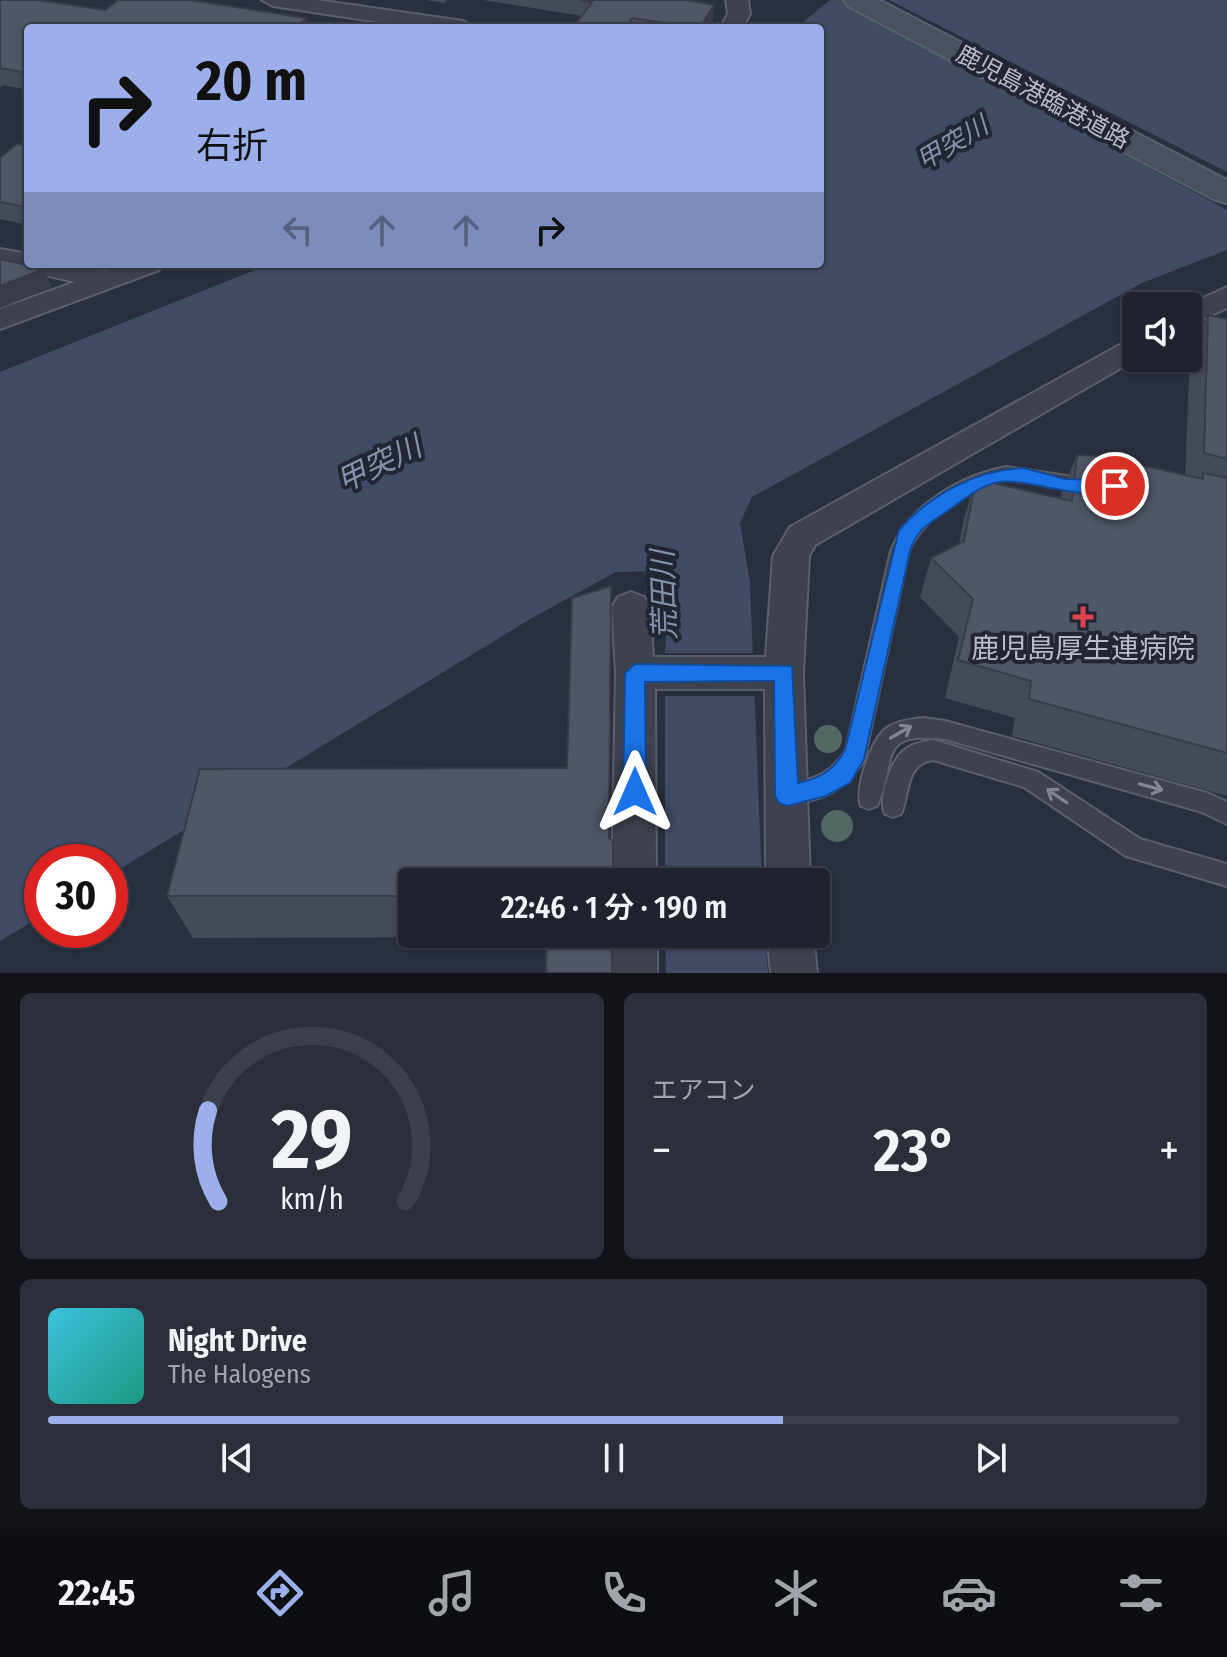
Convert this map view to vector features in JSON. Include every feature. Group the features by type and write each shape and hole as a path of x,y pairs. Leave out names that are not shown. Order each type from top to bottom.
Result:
{"street":[{"path":"273,0 436,24"},
{"path":"733,24 739,14 737,0"},
{"name":"鹿児島港臨港道路","path":"858,0 1227,193"},
{"path":"0,257 24,262"},
{"path":"52,268 108,280"},
{"path":"0,320 139,268"},
{"path":"1202,309 1227,296"},
{"path":"788,868 787,796 776,673 791,556 802,536 1122,354"},
{"path":"631,607 643,673 635,868"},
{"path":"643,673 776,673"},
{"path":"634,948 634,973"},
{"path":"791,948 794,973"}],"lane":[{"path":"787,796 818,789 842,776 856,753 900,551 905,535 917,522 973,485 996,475 1024,474 1065,485 1105,486"},
{"path":"869,799 880,753 892,736 912,725 945,730 1191,798 1227,814"},
{"path":"893,807 904,761 916,751 933,750 1030,779 1134,848 1227,873"}],"water":[{"name":"甲突川","path":"830,0 1227,0 1227,250 1122,292 752,497 740,523 750,582 761,868 665,868 665,653 670,579 661,571 616,572 532,618 128,864 128,844 24,844 24,927 0,941 0,372 260,268 824,268 824,24 801,24"},
{"path":"665,948 766,948 768,973 666,973"}],"pier":[{"path":"841,0 889,0 1227,172 1227,210"},
{"path":"661,653 756,653 758,696 660,696"}],"building":[{"path":"0,0 38,0 105,10 118,0 190,0 306,18 300,24 24,24 24,72 0,68"},
{"path":"580,0 686,0 714,5 702,24 673,24 632,18 628,24 576,24 592,2"},
{"path":"17,144 24,145 24,207 0,202 0,158"},
{"path":"0,259 24,264 24,268 44,269 0,286"},
{"path":"1208,315 1227,319 1227,459 1204,453"},
{"name":"鹿児島厚生連病院","path":"1077,455 1100,456 1203,479 1203,473 1227,478 1227,753 1029,699 1031,681 958,660 973,599 931,558 964,541 976,479 1072,501"},
{"path":"611,586 609,838 613,841 613,868 398,868 398,896 167,896 200,769 567,768 572,598"},
{"path":"547,948 612,948 612,973 546,973"}],"place":[{"name":"鹿児島厚生連病院","path":"1083,617"}],"route":[{"path":"635,792 635,673 784,673 787,796 818,789 842,776 856,753 900,551 905,535 917,522 973,485 996,475 1024,474 1065,485 1115,486"}],"water label":[{"name":"荒田川","path":"664,595"}]}
